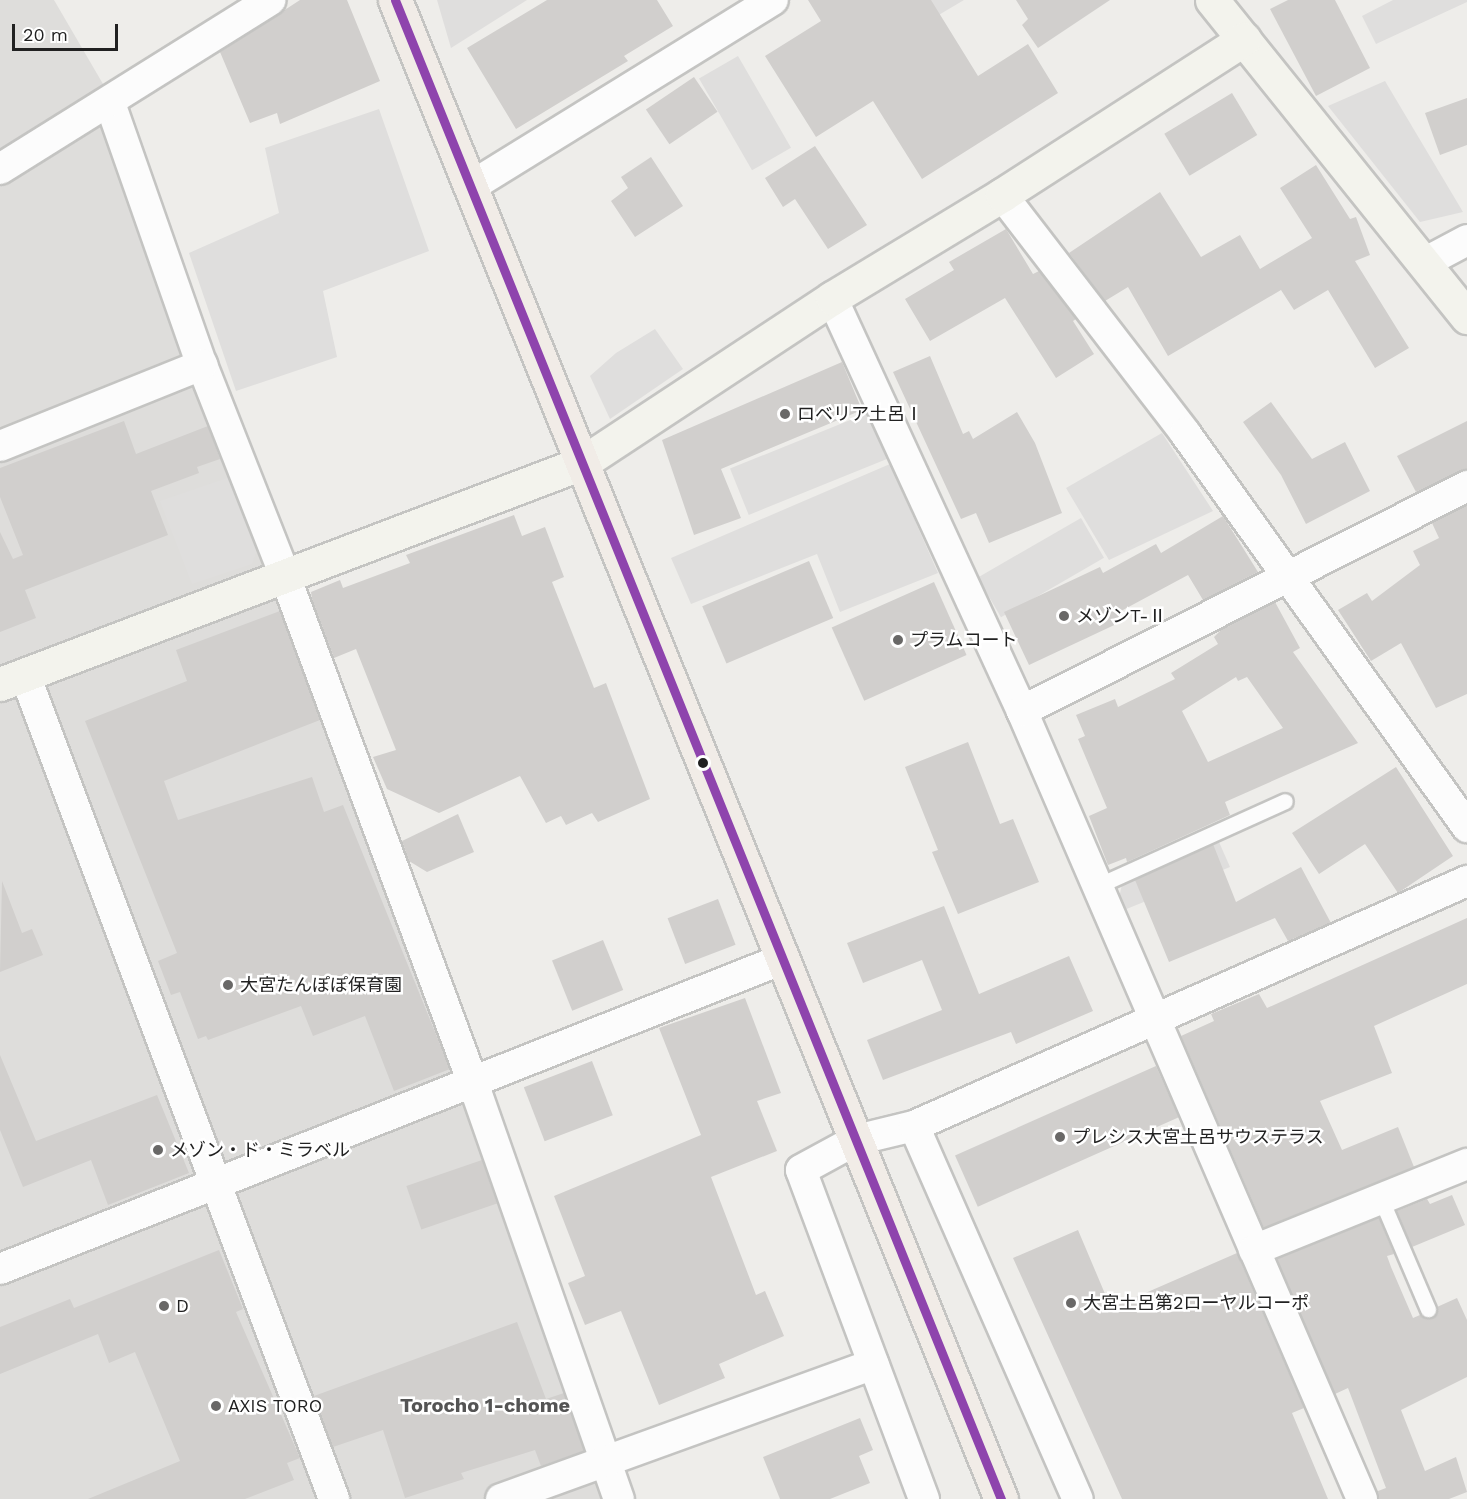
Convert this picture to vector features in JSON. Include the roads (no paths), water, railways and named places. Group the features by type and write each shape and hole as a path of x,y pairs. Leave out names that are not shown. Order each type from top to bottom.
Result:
{"main road":[{"path":"395,0 1000,1499"}],"street":[{"path":"0,169 110,103 270,0"},
{"path":"470,187 773,0"},
{"path":"1212,0 1467,317"},
{"path":"334,1499 214,1185 13,680 582,463 832,298 1002,195 1245,39"},
{"path":"110,103 202,365 285,576 472,1082 619,1499"},
{"path":"1002,195 1185,433 1467,827"},
{"path":"1424,263 1467,240"},
{"path":"832,298 1022,711 1362,1499"},
{"path":"0,446 202,365"},
{"path":"1022,711 1467,486"},
{"path":"924,1499 801,1170 855,1140 914,1126 1467,880"},
{"path":"0,1269 783,959"},
{"path":"914,1126 1078,1499"},
{"path":"1254,1250 1467,1164"},
{"path":"501,1499 873,1364"}],"lane":[{"path":"1097,886 1285,801"},
{"path":"1381,1199 1428,1309"}],"place":[{"name":"ロベリア土呂Ⅰ","path":"785,414"},
{"name":"メゾンT-Ⅱ","path":"1064,616"},
{"name":"プラムコート","path":"898,640"},
{"name":"大宮たんぽぽ保育園","path":"228,985"},
{"name":"プレシス大宮土呂サウステラス","path":"1060,1137"},
{"name":"メゾン・ド・ミラベル","path":"158,1150"},
{"name":"大宮土呂第2ローヤルコーポ","path":"1071,1303"},
{"name":"D","path":"164,1306"},
{"name":"AXIS TORO","path":"216,1406"}],"district":[{"name":"Torocho 1-chome","path":"485,1405"}]}
